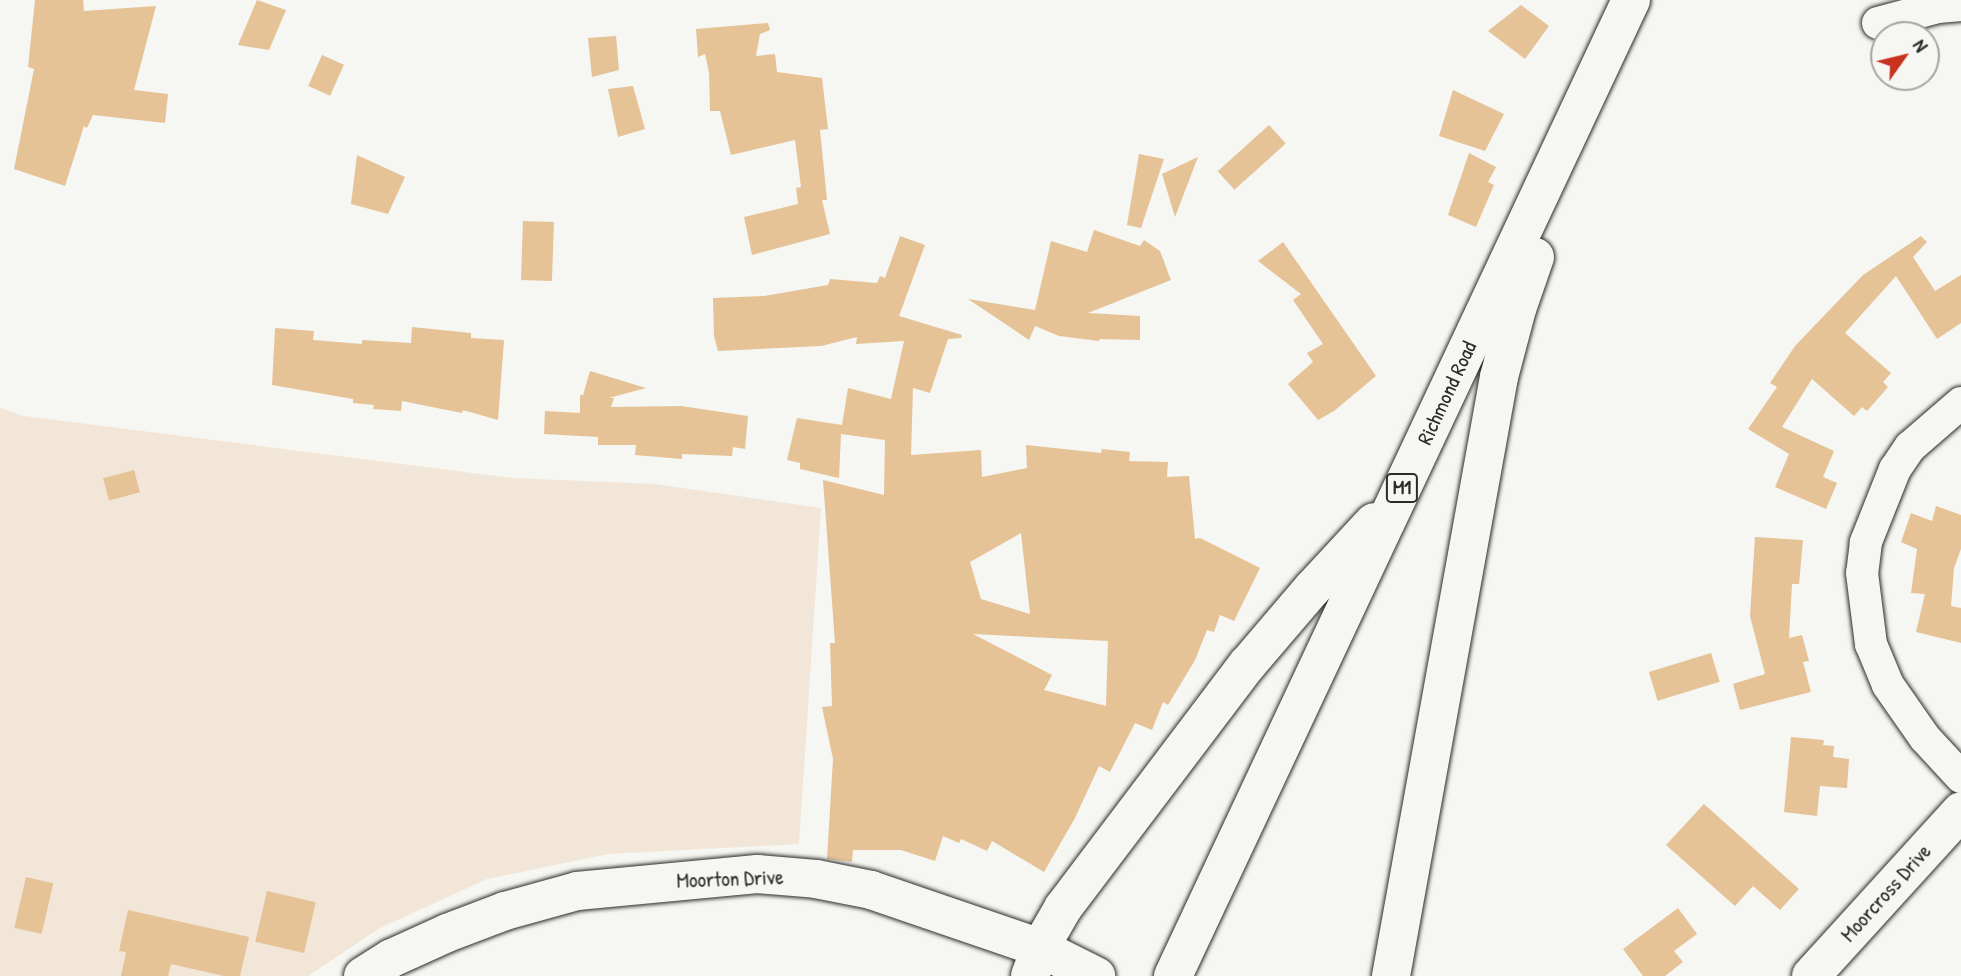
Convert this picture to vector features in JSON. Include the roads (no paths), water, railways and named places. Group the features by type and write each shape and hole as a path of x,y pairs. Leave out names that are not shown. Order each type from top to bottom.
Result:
{"main road":[{"name":"Richmond Road","path":"1173,976 1631,0"},
{"path":"1391,976 1499,377 1517,309 1599,70"},
{"path":"1035,962 1063,908 1247,665 1312,589 1397,498"},
{"name":"Moorcross Drive","path":"1811,976 1961,811"},
{"name":"Moorton Drive","path":"363,976 393,958 447,933 505,911 577,891 757,874 816,878 871,890 1035,962 1097,976"}],"street":[{"path":"1886,21 1938,7 1961,5"},
{"path":"1961,403 1910,447 1895,469 1866,542 1862,573 1871,644 1888,685 1925,738 1961,777"}]}
